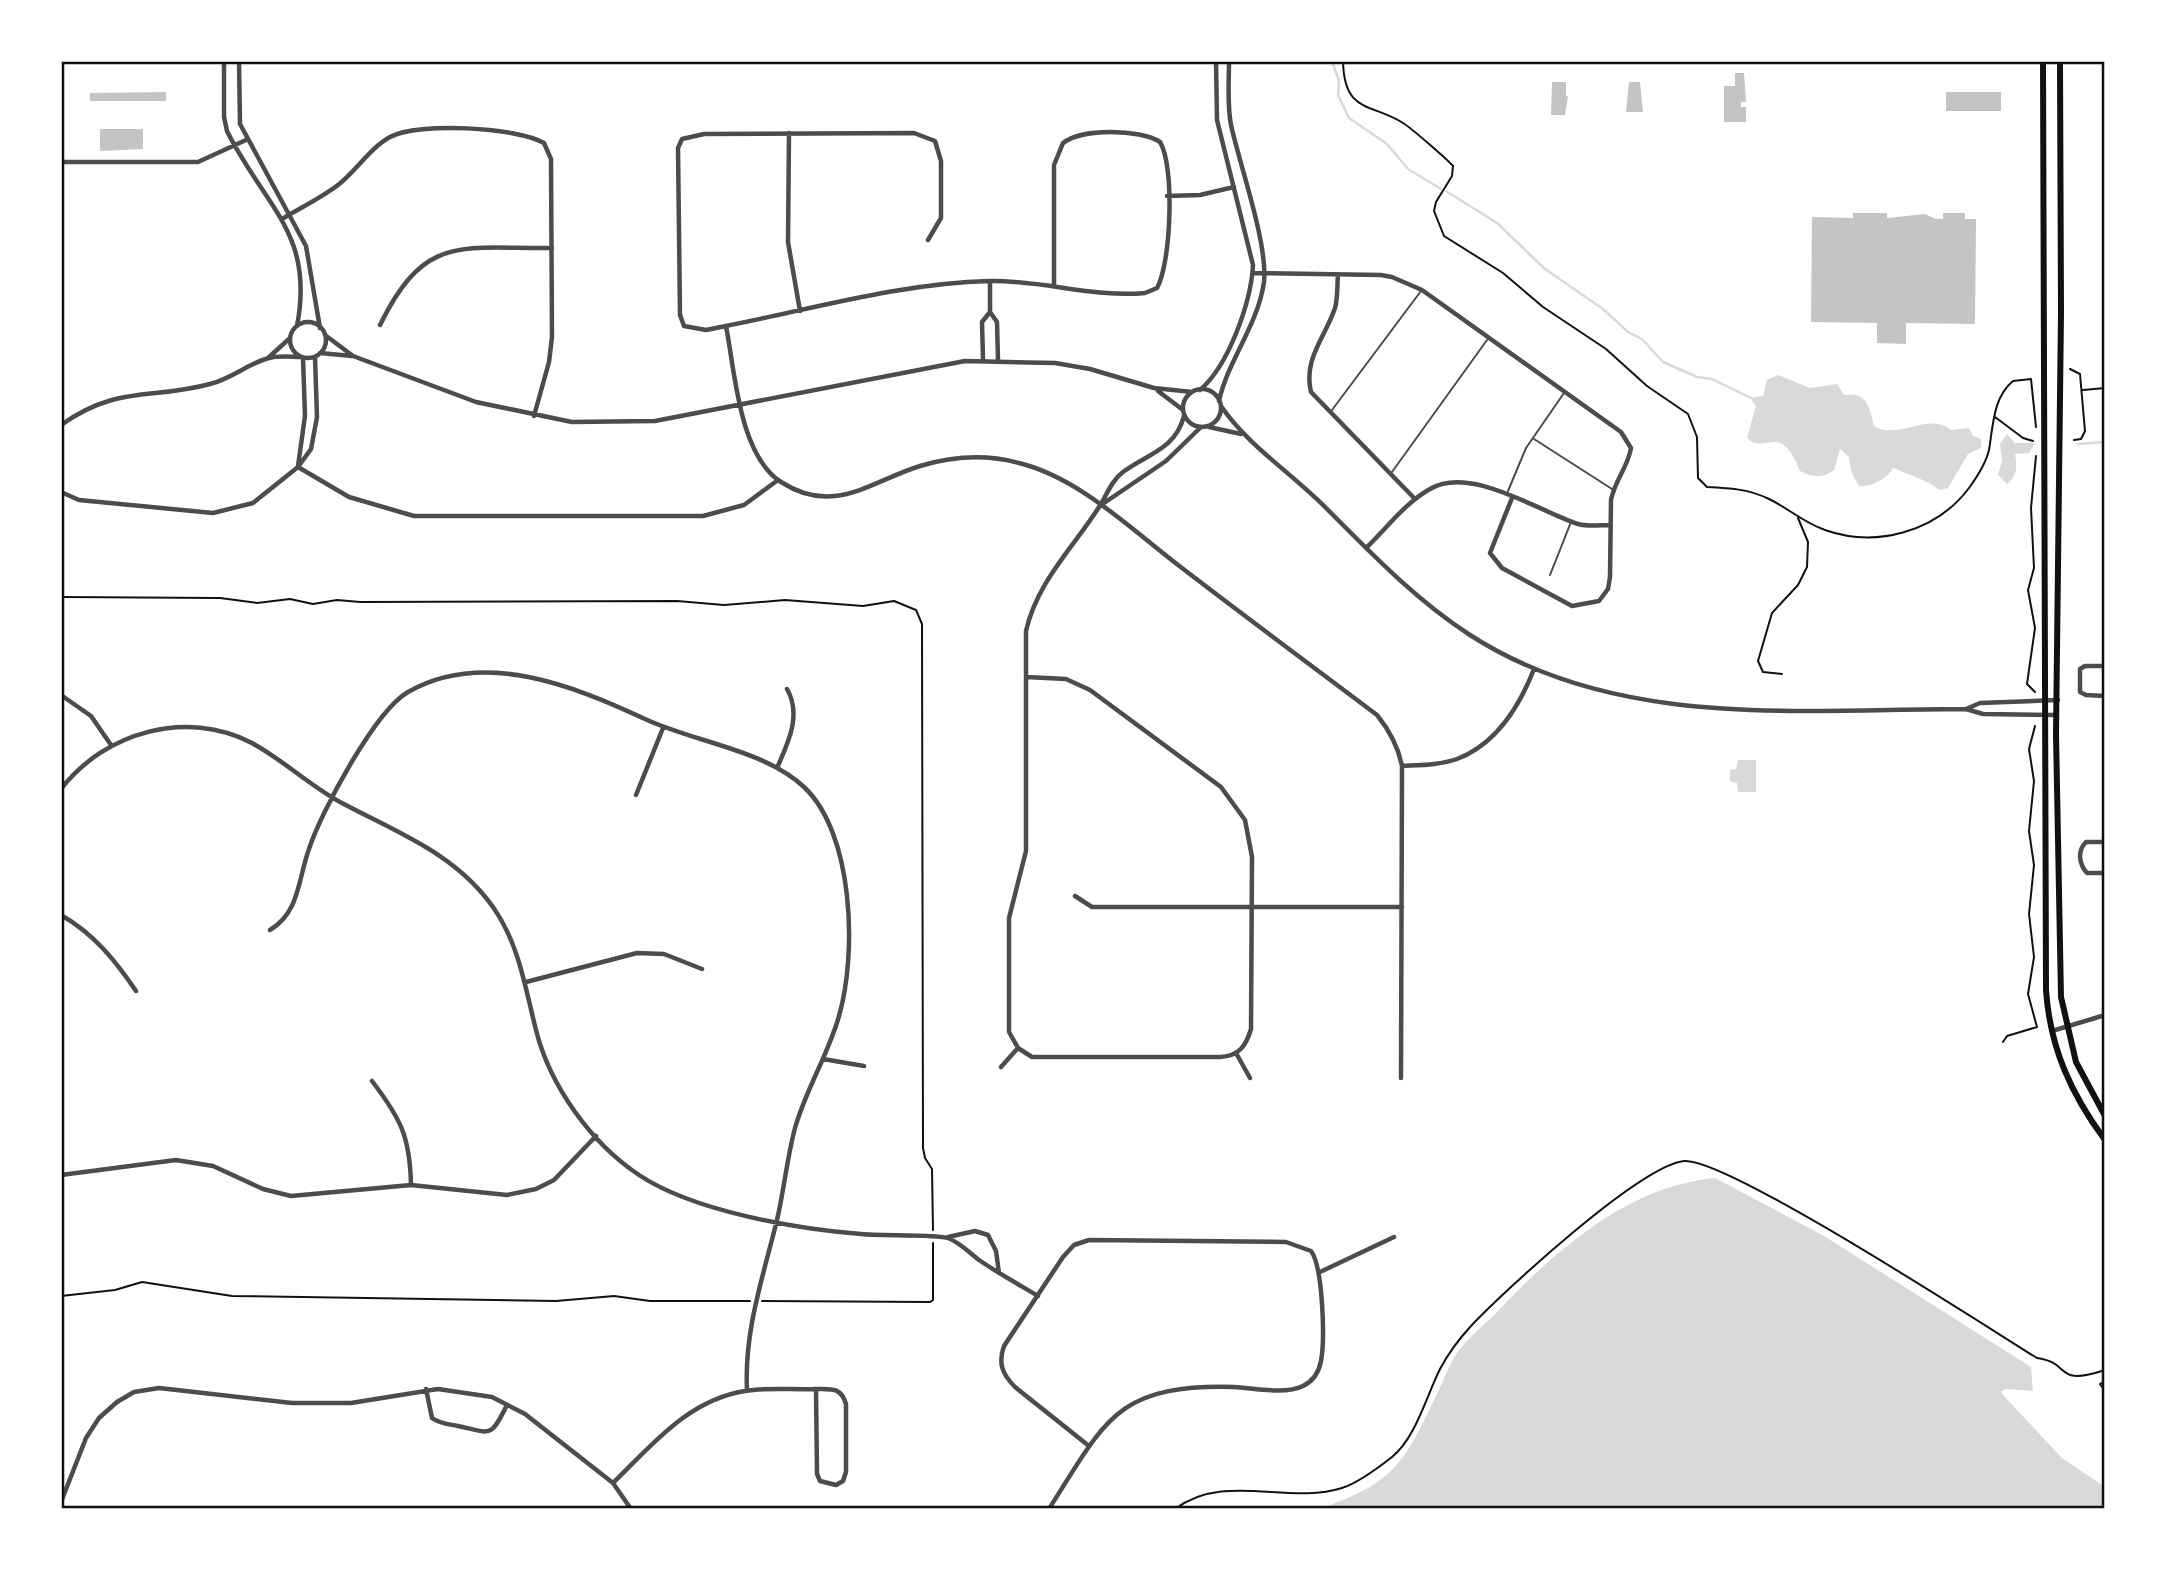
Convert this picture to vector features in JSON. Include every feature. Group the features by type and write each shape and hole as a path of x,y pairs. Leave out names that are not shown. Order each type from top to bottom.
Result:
{"main road":[{"path":"2043,61 2046,990 2051,1031 2067,1081 2105,1140"},
{"path":"2060,61 2057,715 2061,992 2065,1026 2082,1077 2105,1116"}],"street":[{"path":"61,425 80,411 113,398 185,391 214,383 268,358 290,338 297,326 302,274 296,248 282,219 235,146 224,117 224,61"},
{"path":"239,61 239,113 246,140 291,214 310,260 320,328"},
{"path":"1200,390 1213,376 1241,320 1253,272 1252,252 1215,104 1216,61"},
{"path":"1100,506 1166,461 1203,427 1215,422 1223,383 1252,320 1264,274 1260,244 1230,121 1229,61"},
{"path":"282,219 337,186 386,139 397,134 415,130 517,134 544,143 551,159 552,337 549,362 534,416"},
{"path":"789,133 788,242 800,312"},
{"path":"928,240 941,218 941,162 935,141 914,134 789,133 704,134 682,139 677,160 680,314 684,326 694,329 726,326 906,290 990,281 1054,284 1132,294 1157,288 1167,262 1167,196 1165,151 1152,137 1143,134 1079,134 1063,143 1054,165 1054,284"},
{"path":"61,162 198,162 246,140"},
{"path":"1167,196 1200,195 1234,187"},
{"path":"380,325 401,286 438,254 460,249 552,248"},
{"path":"1253,272 1392,276 1422,290 1621,432 1631,447 1629,463 1613,489 1610,577 1608,589 1599,601 1572,606 1502,568 1490,553 1509,497"},
{"path":"1338,275 1335,307 1310,363 1308,378 1311,392 1415,499"},
{"path":"990,281 990,312 998,322 998,360"},
{"path":"982,360 982,322 990,312"},
{"path":"297,326 312,323 353,356 476,402 572,422 655,421 935,365 982,360 1090,369 1154,388 1212,392 1242,434 1297,478 1397,580 1445,618 1494,649 1534,669 1597,691 1671,705 1715,708 1966,709 1983,714 2057,715"},
{"path":"726,326 751,447 778,480 806,494 842,497 921,466 964,457 999,458 1046,471 1100,506 1377,715 1396,743 1402,766 1401,1078"},
{"path":"61,492 79,500 213,513 253,503 298,467 312,449 317,417 317,355 325,345 325,335"},
{"path":"290,338 294,352 302,357"},
{"path":"268,358 353,356"},
{"path":"298,467 305,416 302,357"},
{"path":"1154,388 1184,413 1191,424 1242,434"},
{"path":"1026,677 1066,679 1090,690 1221,787 1245,820 1250,836 1251,1029 1247,1042 1236,1054 1220,1057 1032,1057 1018,1048 1009,1031 1009,918 1026,851 1026,677 1026,631 1030,610 1043,585 1100,506 1108,488 1122,472 1155,456 1178,431 1185,400 1192,392"},
{"path":"298,467 349,497 414,516 703,516 744,505 778,480"},
{"path":"1366,548 1415,499 1439,484 1459,481 1584,525 1611,525"},
{"path":"2105,666 2085,666 2080,669 2079,681 2080,692 2105,696"},
{"path":"1402,766 1456,759 1472,751 1499,729 1515,709 1534,669"},
{"path":"270,930 286,919 293,907 309,848 333,798 386,711 406,693 442,680 484,675 515,675 552,681 594,695 663,728 777,768 804,787 823,810 835,835 842,864 847,922 846,988 840,1014 795,1129 777,1221 748,1332 747,1390"},
{"path":"777,768 795,712 787,689"},
{"path":"61,695 91,716 111,744"},
{"path":"1966,709 1980,703 2058,700"},
{"path":"636,795 663,728"},
{"path":"61,789 79,768 111,744 161,729 212,730 252,743 333,798 423,843 468,878 505,926 526,982 536,1030 557,1083 596,1136 631,1169 655,1185 727,1211 777,1221 860,1234 947,1237 975,1231 988,1235 996,1251 1000,1274"},
{"path":"2105,842 2086,842 2080,853 2081,866 2087,873 2105,873"},
{"path":"1075,896 1092,907 1402,907"},
{"path":"61,915 101,945 116,961 136,991"},
{"path":"526,982 637,953 664,954 702,969"},
{"path":"2051,1031 2105,1014"},
{"path":"1001,1067 1018,1048"},
{"path":"1236,1054 1250,1078"},
{"path":"823,1059 864,1066"},
{"path":"372,1081 402,1123 411,1154 411,1185"},
{"path":"61,1175 176,1160 213,1166 263,1189 291,1196 310,1197 411,1185 492,1195 522,1194 554,1180 596,1136"},
{"path":"947,1237 1000,1274 1038,1296"},
{"path":"1320,1272 1394,1237"},
{"path":"1049,1509 1089,1446 1098,1430 1124,1409 1164,1391 1196,1386 1289,1389 1310,1382 1317,1373 1321,1358 1320,1272 1311,1251 1293,1243 1089,1240 1070,1249 1004,1346 1001,1364 1003,1373 1015,1387 1089,1446"},
{"path":"61,1500 93,1428 117,1402 134,1392 159,1388 292,1403 351,1403 426,1389 465,1391 507,1405 613,1483 631,1509"},
{"path":"426,1389 432,1418 477,1433 490,1433 496,1428 507,1405"},
{"path":"613,1483 674,1423 718,1397 747,1390 816,1389 835,1389 843,1394 846,1404 846,1472 842,1481 836,1485 820,1481 817,1474 816,1389"}],"lane":[{"path":"1330,411 1422,290"},
{"path":"1391,472 1488,339"},
{"path":"1509,497 1533,439 1564,393"},
{"path":"1533,439 1613,489"},
{"path":"1550,575 1572,521"}],"path":[{"path":"1343,61 1346,82 1358,102 1375,113 1405,124 1453,166 1452,176 1436,202 1434,211 1444,236 1503,273 1543,307 1605,349 1647,386 1688,414 1697,437 1698,478 1707,487 1748,491 1770,499 1797,517 1824,530 1863,538 1890,536 1927,524 1951,508 1976,478 1989,452 1995,416 2007,386 2012,381 2031,379 2032,412 2036,430"},
{"path":"2070,369 2080,374 2085,430 2081,439 2074,440"},
{"path":"2082,391 2105,388"},
{"path":"1995,416 2023,438 2035,440 2031,508 2034,568 2028,590 2035,628 2027,684 2035,692"},
{"path":"1782,674 1763,672 1758,661 1772,613 1798,584 1807,566 1808,542 1797,517"},
{"path":"2003,1042 2007,1035 2037,1027 2028,994 2034,957 2029,914 2034,865 2029,831 2034,781 2029,750 2035,726"},
{"path":"1175,1509 1198,1497 1216,1492 1309,1492 1342,1488 1391,1458 1410,1433 1441,1366 1471,1326 1579,1228 1665,1165 1688,1161 1719,1172 1821,1225 2037,1358 2049,1360 2061,1372 2075,1378 2105,1370"},
{"path":"2105,1381 2100,1384 2105,1391"}],"shaded area":[{"path":"1778,375 1810,388 1837,384 1844,395 1852,394 1863,398 1869,407 1874,426 1884,430 1932,423 1951,430 1969,428 1973,436 1981,439 1981,448 1968,454 1948,488 1939,490 1893,468 1879,481 1859,486 1851,471 1849,457 1840,449 1834,470 1821,476 1809,475 1800,471 1793,456 1780,443 1761,444 1747,438 1756,406 1752,401 1754,397 1763,396 1767,380"},
{"path":"2007,434 2015,443 2035,443 2029,453 2015,454 2015,474 2007,484 1998,475 2002,461 2000,444"},
{"path":"1738,760 1756,760 1756,792 1738,792 1737,783 1730,781 1730,770 1736,769"},
{"path":"1715,1178 1824,1236 2031,1367 2033,1391 2006,1389 2001,1391 2003,1395 2062,1458 2105,1487 2105,1509 1319,1509 1364,1490 1393,1469 1414,1439 1457,1353 1566,1247 1593,1226 1651,1194 1682,1184"}],"building":[{"path":"1735,73 1744,73 1746,102 1741,102 1741,107 1746,107 1746,122 1724,122 1724,86 1735,86"},
{"path":"1552,82 1566,82 1568,96 1565,115 1551,115"},
{"path":"1629,82 1640,82 1643,112 1626,112"},
{"path":"166,92 166,101 90,101 90,93"},
{"path":"1946,92 2001,92 2001,111 1946,111"},
{"path":"100,129 143,129 143,149 100,151"},
{"path":"1853,213 1887,213 1887,218 1925,214 1943,219 1943,213 1965,213 1965,219 1976,219 1975,324 1906,323 1906,344 1877,343 1877,323 1811,322 1812,217 1853,218"}],"waterway":[{"path":"1332,61 1339,81 1338,95 1349,118 1387,144 1408,169 1441,189"},
{"path":"1446,191 1497,223 1545,269 1603,309 1628,332 1642,339 1663,362 1697,377 1712,379 1753,399"},
{"path":"2078,444 2105,442"}]}
